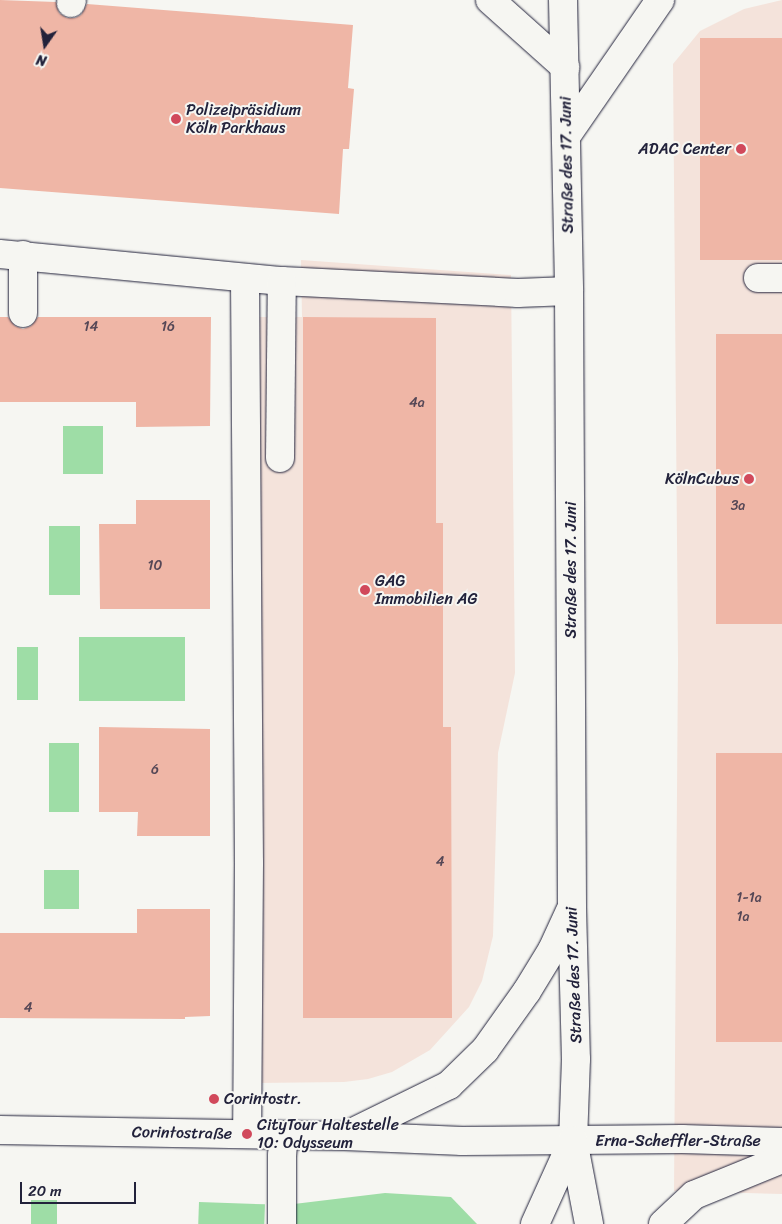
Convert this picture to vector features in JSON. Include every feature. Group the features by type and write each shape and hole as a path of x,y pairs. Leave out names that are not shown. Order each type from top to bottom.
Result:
{"main road":[{"path":"490,0 565,67"},
{"name":"Straße des 17. Juni","path":"563,0 569,291 572,908 576,1059 573,1140 589,1224"},
{"path":"567,135 660,0"},
{"path":"24,313 12,254 282,281 518,293 569,291"},
{"path":"245,278 249,863 248,1134"},
{"path":"280,458 282,281"},
{"path":"345,1136 449,1085 485,1050 527,991 552,950 572,908"},
{"name":"Corintostraße","path":"0,1130 345,1136 462,1141 573,1140"},
{"path":"282,1224 282,1156 284,1135"},
{"name":"Erna-Scheffler-Straße","path":"573,1140 682,1139 782,1142"},
{"name":"Straße des 17. Juni","path":"535,1224 573,1140"},
{"path":"663,1224 694,1195 782,1159"}],"shaded area":[{"path":"782,0 782,1194 674,1191 678,660 673,64 700,31 744,9"},
{"path":"301,260 511,275 515,673 498,753 493,936 482,981 469,1007 430,1050 392,1072 368,1079 344,1082 257,1083 258,317 302,317"}],"green space":[{"path":"63,426 103,426 103,474 63,474"},
{"path":"49,526 80,526 80,595 49,595"},
{"path":"79,637 185,637 185,701 79,701"},
{"path":"17,647 38,647 38,700 17,700"},
{"path":"49,743 79,743 79,812 49,812"},
{"path":"44,870 79,870 79,909 44,909"},
{"path":"385,1193 451,1197 477,1224 294,1224 294,1204"},
{"path":"31,1200 57,1200 57,1224 31,1224"},
{"path":"199,1202 265,1204 264,1224 198,1224"}],"building":[{"name":"Polizeipräsidium Köln Parkhaus","path":"0,0 56,2 59,13 67,18 75,18 81,15 87,4 353,25 348,88 354,89 349,149 343,149 339,214 0,188"},
{"name":"ADAC Center","path":"700,38 782,38 782,260 700,260"},
{"path":"0,317 8,317 15,326 23,329 31,326 38,317 211,317 210,426 136,427 136,402 0,402"},
{"path":"303,317 436,318 436,523 443,523 443,727 451,727 452,1018 303,1018"},
{"name":"KölnCubus","path":"716,334 782,334 782,624 716,624"},
{"path":"136,500 210,500 210,609 100,609 99,524 136,524"},
{"path":"99,727 210,729 210,836 137,836 138,812 99,812"},
{"path":"716,753 782,753 782,1042 716,1042"},
{"path":"137,909 210,909 210,1016 185,1017 185,1019 0,1018 0,933 137,933"}],"place":[{"name":"Polizeipräsidium Köln Parkhaus","path":"176,119"},
{"name":"ADAC Center","path":"741,149"},
{"name":"KölnCubus","path":"749,479"},
{"name":"GAG Immobilien AG","path":"365,590"},
{"name":"Corintostr.","path":"214,1099"},
{"name":"CityTour Haltestelle 10: Odysseum","path":"247,1134"}]}
